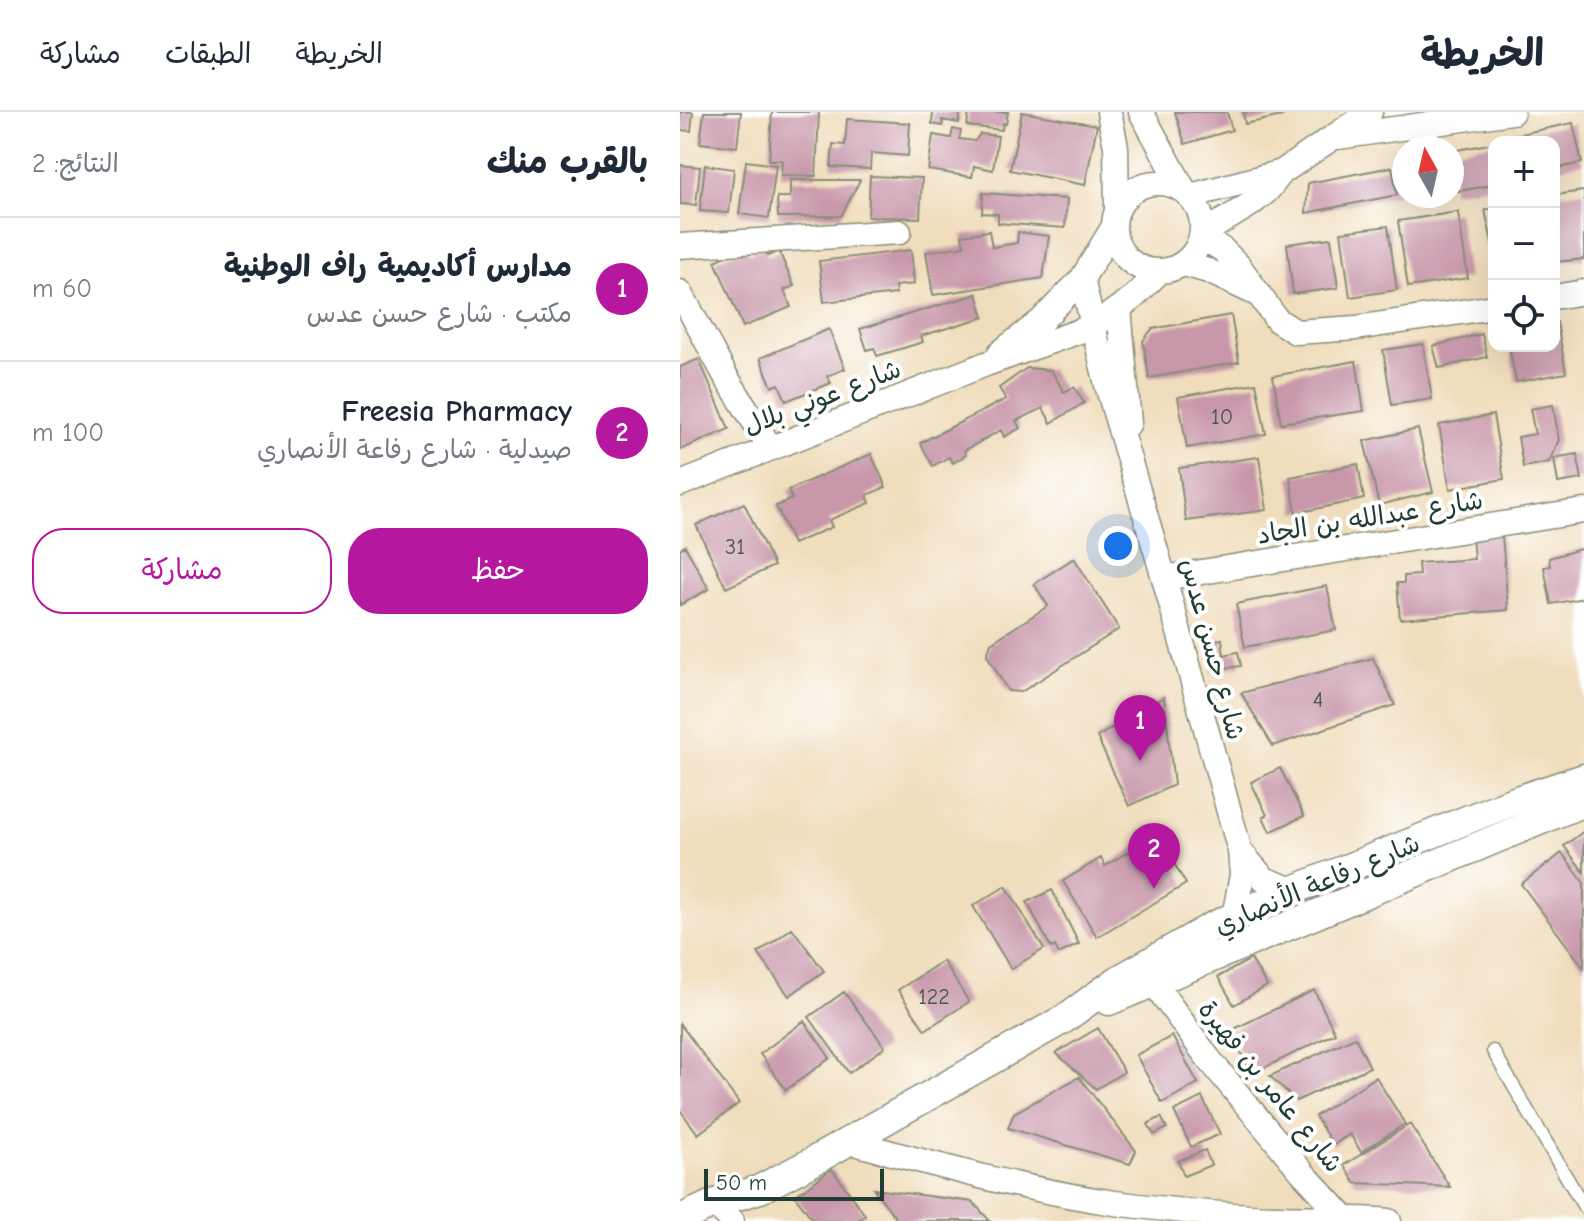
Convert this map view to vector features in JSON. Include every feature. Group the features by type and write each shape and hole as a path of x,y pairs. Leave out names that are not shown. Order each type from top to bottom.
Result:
{"street":[{"path":"1109,112 1116,147 1119,249 1127,259 1147,270 1159,272 1184,264 1198,248 1202,235 1201,213 1141,112"},
{"path":"1202,235 1251,204 1267,191 1282,172 1370,112"},
{"path":"1336,137 1512,112"},
{"path":"1116,218 1129,194 1146,184 1166,183 1187,193 1282,172"},
{"name":"شارع عوني بلال","path":"986,364 1041,321 1082,279 1116,218"},
{"path":"680,246 899,232"},
{"path":"1202,235 1239,266 1277,320 1287,328 1305,333 1488,308"},
{"path":"1184,264 1208,271 1257,294"},
{"name":"شارع عوني بلال","path":"680,484 986,364 1094,326 1159,272"},
{"name":"شارع حسن عدس","path":"1082,279 1107,385 1240,851 1241,893 1234,917"},
{"path":"680,292 725,375 770,447"},
{"path":"1560,296 1584,292"},
{"name":"شارع حسن عدس","path":"1119,308 1131,461"},
{"name":"شارع عبدالله بن الجاد","path":"1164,578 1584,511"},
{"name":"شارع رفاعة الأنصاري","path":"680,1219 725,1216 760,1189 1064,1019 1140,966 1234,917 1511,802 1584,778"},
{"name":"شارع رفاعة الأنصاري","path":"1064,1019 1584,802"},
{"name":"شارع حسن عدس","path":"1240,851 1264,879 1293,890"},
{"name":"شارع عامر بن فهيرة","path":"1154,983 1208,1058 1302,1172 1346,1219"},
{"path":"847,1141 1030,1188 1115,1203 1205,1213 1389,1221"}],"lane":[{"path":"1493,1051 1584,1207"}],"building":[{"path":"680,112 693,112 691,131 680,130"},
{"path":"704,112 741,112 737,147 700,143"},
{"path":"772,112 819,112 816,176 781,175 782,160 769,160"},
{"path":"933,112 960,112 959,123 942,120 943,126 932,124"},
{"path":"969,112 1008,112 1002,130 967,126"},
{"path":"1022,112 1097,125 1085,185 1010,170"},
{"path":"1175,112 1227,112 1232,130 1185,144"},
{"path":"1243,112 1285,112 1282,116 1245,124"},
{"path":"847,119 910,123 908,156 871,153 870,169 831,167 833,144 845,145"},
{"path":"1573,123 1582,163 1560,168 1560,136 1510,136"},
{"path":"953,129 961,131 959,139 975,141 980,134 998,136 993,170 974,166 972,177 928,170 933,135 951,138"},
{"path":"1488,144 1488,186 1464,190 1464,149"},
{"path":"746,161 776,165 769,218 739,214"},
{"path":"680,165 700,167 696,205 680,204"},
{"path":"705,165 734,169 729,213 700,211"},
{"path":"1392,167 1392,196 1306,213 1308,183"},
{"path":"870,176 922,178 920,218 868,217"},
{"path":"790,180 860,180 841,216 778,217 777,197 790,197"},
{"path":"1584,191 1584,259 1560,261 1560,194"},
{"path":"983,193 1067,199 1065,228 998,223 998,214 982,213"},
{"path":"1458,212 1468,278 1408,287 1398,221"},
{"path":"1388,226 1397,290 1350,297 1341,232"},
{"path":"989,231 992,247 1017,243 1018,232 1049,236 1043,278 933,295 926,252 964,246 962,235"},
{"path":"1331,238 1338,288 1293,294 1287,244"},
{"path":"746,247 749,254 764,248 768,256 779,251 794,286 784,290 791,307 743,327 715,261"},
{"path":"911,250 914,284 895,286 896,294 824,302 819,261"},
{"path":"977,294 984,317 921,336 923,342 877,356 874,348 867,350 860,329"},
{"path":"1231,315 1239,362 1149,378 1143,341 1152,329"},
{"path":"829,329 845,369 827,376 831,383 786,401 779,384 772,387 760,358"},
{"path":"1482,334 1487,357 1439,368 1433,346"},
{"path":"1560,339 1566,373 1516,382 1510,352 1560,352"},
{"path":"1423,344 1432,399 1392,405 1383,350"},
{"path":"699,359 729,429 680,450 680,367"},
{"path":"1356,361 1364,411 1281,423 1273,376"},
{"path":"1027,368 1051,370 1064,392 1074,387 1084,403 1051,423 1043,408 1016,421 1020,428 1004,437 1001,430 964,451 966,455 953,463 949,457 933,466 920,443 1006,399 999,388"},
{"path":"1256,383 1266,434 1187,448 1178,397"},
{"path":"1553,405 1559,440 1549,462 1523,467 1518,437 1535,434 1530,409"},
{"path":"1493,415 1504,479 1450,489 1439,425"},
{"path":"1418,429 1433,492 1379,505 1364,441"},
{"path":"871,454 886,487 867,495 870,503 829,520 832,527 793,544 776,506 792,499 788,490"},
{"path":"1577,454 1582,479 1558,483 1554,458"},
{"path":"1259,457 1267,510 1186,521 1179,468"},
{"path":"1358,464 1364,499 1296,513 1290,477"},
{"path":"744,503 774,566 726,588 696,525"},
{"path":"1502,535 1508,610 1400,619 1397,583 1404,583 1404,576 1419,575 1418,563 1474,559 1472,537"},
{"path":"685,546 709,589 680,605 680,549"},
{"path":"1584,548 1584,598 1551,604 1544,567 1550,566 1549,558"},
{"path":"1074,558 1119,629 1021,692 1008,691 987,655 991,643 1048,606 1034,584"},
{"path":"1327,586 1336,630 1245,647 1236,604"},
{"path":"1222,639 1224,655 1238,652 1241,666 1212,670 1208,641"},
{"path":"1373,658 1395,705 1273,746 1241,693"},
{"path":"1164,697 1174,785 1129,806 1097,737"},
{"path":"1280,768 1304,816 1270,832 1263,817 1267,815 1251,782"},
{"path":"1152,826 1186,884 1097,937 1063,881 1101,858 1105,866 1144,842 1139,834"},
{"path":"1584,831 1584,872 1564,846"},
{"path":"1562,853 1584,883 1584,968 1521,884"},
{"path":"1006,886 1044,949 1011,969 973,906"},
{"path":"1052,890 1079,944 1059,954 1055,946 1051,948 1027,902"},
{"path":"792,928 824,971 789,996 758,953"},
{"path":"1251,959 1267,986 1234,1005 1218,977"},
{"path":"943,961 969,1002 925,1030 898,990"},
{"path":"1314,990 1335,1033 1252,1074 1230,1031"},
{"path":"844,992 885,1047 849,1073 809,1017"},
{"path":"804,1021 830,1058 786,1090 760,1054"},
{"path":"680,1024 739,1103 698,1134 680,1110"},
{"path":"1098,1028 1124,1072 1096,1089 1056,1053"},
{"path":"1172,1036 1198,1083 1162,1103 1136,1055"},
{"path":"1355,1037 1370,1067 1296,1101 1270,1076"},
{"path":"1079,1077 1136,1151 1130,1164 1008,1128 1014,1113"},
{"path":"1376,1077 1405,1124 1361,1152 1350,1134 1333,1145 1315,1116"},
{"path":"1202,1097 1220,1134 1191,1147 1174,1111"},
{"path":"1161,1117 1167,1128 1154,1135 1148,1124"},
{"path":"1410,1124 1450,1187 1355,1183 1344,1165"},
{"path":"1205,1150 1211,1165 1184,1176 1178,1161"},
{"path":"832,1169 865,1215 857,1221 814,1221 795,1196"},
{"path":"874,1189 973,1202 990,1221 898,1221"}],"place":[{"name":"مدارس أكاديمية راف الوطنية","path":"1140,761"},
{"name":"Freesia Pharmacy","path":"1154,889"}]}
